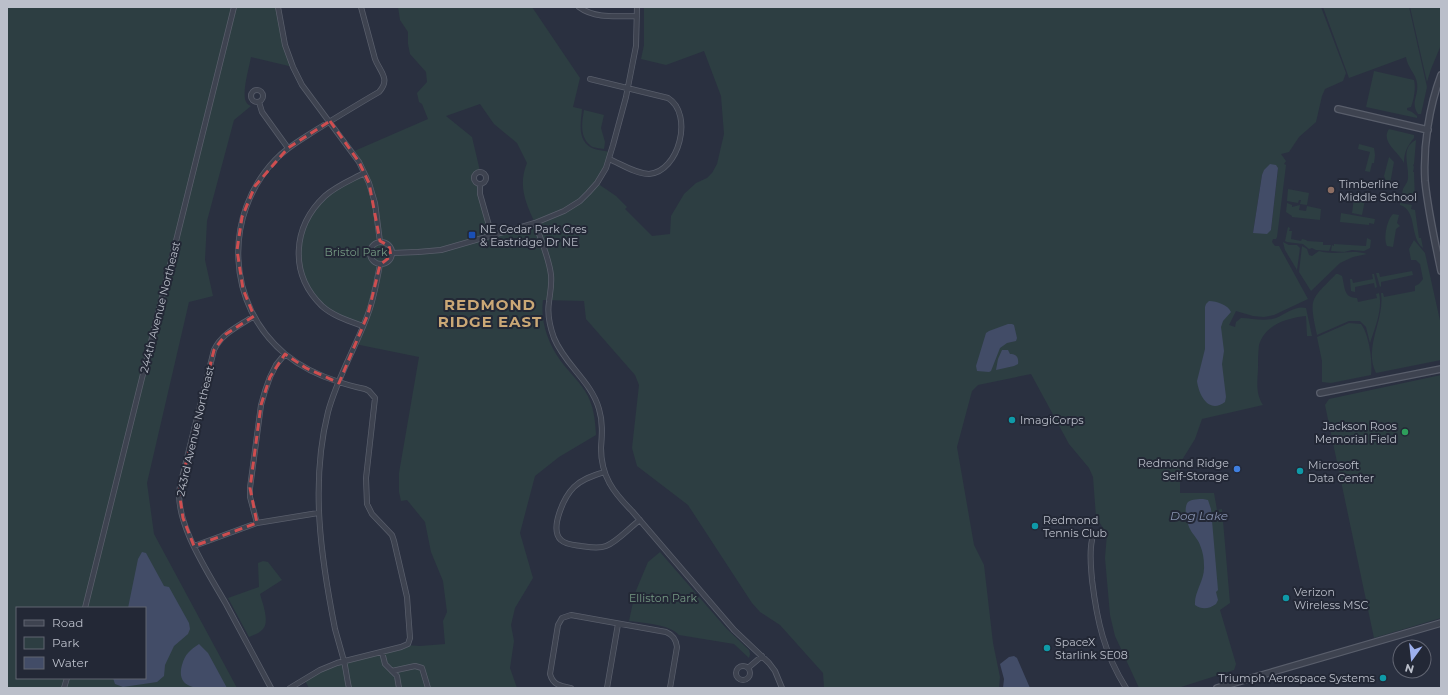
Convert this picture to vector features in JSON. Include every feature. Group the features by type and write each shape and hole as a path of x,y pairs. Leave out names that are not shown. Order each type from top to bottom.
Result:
{"street":[{"name":"244th Avenue Northeast","path":"85,607 234,7"},
{"path":"278,7 285,46 293,67 302,84 359,162 364,173 375,203 380,242"},
{"path":"290,688 320,670 344,661 401,647 408,644 410,638 407,597 392,535 372,514 367,500 366,478 375,398 365,389 339,382 306,368 285,354 270,340 254,316 242,288 238,267 237,250 240,228 248,201 255,186 275,159 288,148 379,92 384,85 384,74 375,59 361,7"},
{"path":"579,7 584,11 595,15 636,16"},
{"path":"392,253 441,250 535,223 564,211 580,201 588,193 601,177 609,159 628,88 636,46 637,7"},
{"path":"1441,75 1434,98 1426,148 1426,182 1441,272"},
{"path":"590,79 668,98 674,102 681,114 682,123 678,144 673,156 662,170 649,174 640,172 609,159"},
{"path":"259,102 262,112 288,148"},
{"path":"1338,109 1428,130"},
{"path":"363,326 336,315 323,307 314,296 302,274 298,253 299,240 303,228 309,215 317,204 326,195 338,187 364,173"},
{"path":"480,184 480,194 492,236"},
{"path":"535,223 551,275 548,311 551,330 560,349 591,390 597,404 601,419 601,451 604,472 618,496 734,630 762,656 775,671 782,688"},
{"path":"380,242 387,244 392,253 387,262 380,264 373,261 370,251 374,245 380,242"},
{"path":"348,688 344,661 336,630 324,569 318,513 320,471 323,439 329,411 339,382 368,314 377,286 380,264"},
{"name":"243rd Avenue Northeast","path":"254,316 221,338 214,350 179,495 183,518 194,546 271,688"},
{"path":"257,523 250,497 250,488 261,405 270,376 276,365 285,354"},
{"path":"1320,393 1441,369"},
{"path":"604,472 584,480 573,487 567,495 561,506 556,529 559,538 568,544 602,548 610,544 640,520"},
{"path":"194,546 257,523 318,513"},
{"path":"1092,540 1090,553 1100,631 1108,653 1126,688"},
{"path":"571,688 559,686 550,674 558,625 562,618 572,615 668,633 675,639 677,647 670,688"},
{"path":"1217,688 1441,623"},
{"path":"607,688 618,624"},
{"path":"382,652 385,664 397,676 399,688"},
{"path":"748,668 762,656"},
{"path":"392,671 415,666 422,668 428,688"}],"highlighted area":[{"path":"330,121 359,162 369,183 380,241 389,246 391,256 380,265 368,314 339,383 306,368 285,354 270,377 261,405 250,488 257,523 194,546 183,518 179,491 214,350 226,334 254,316 243,289 237,250 242,217 255,186 288,148"}],"green space":[{"path":"7,7 278,7 280,23 293,67 251,57 245,84 245,99 251,106 234,120 207,221 205,260 213,296 189,302 147,483 154,534 237,688 7,688"},
{"name":"Bristol Park","path":"398,7 532,7 580,78 573,107 582,109 581,134 583,139 592,148 611,152 597,183 616,196 627,207 625,209 652,236 670,234 671,216 684,194 696,183 707,178 717,164 724,134 721,96 704,51 666,65 641,59 644,45 644,7 1321,7 1346,73 1343,81 1325,89 1316,122 1299,137 1289,152 1281,154 1286,161 1284,164 1286,165 1277,237 1276,239 1273,239 1272,242 1275,246 1279,246 1308,299 1274,315 1264,317 1253,316 1236,311 1229,325 1235,327 1236,322 1241,318 1263,320 1272,319 1291,310 1302,307 1306,308 1312,336 1307,336 1306,316 1292,318 1278,323 1266,332 1259,345 1258,354 1257,379 1259,397 1263,405 1202,419 1195,439 1182,460 1180,468 1180,493 1214,493 1217,510 1222,509 1230,603 1220,610 1236,664 1234,670 1178,688 1139,688 1115,636 1110,615 1105,558 1107,534 1096,517 1093,477 1089,468 1069,444 1031,374 978,385 972,391 957,447 974,545 984,565 993,643 1000,677 999,688 824,688 823,673 780,625 760,612 752,603 688,505 637,466 632,448 639,385 635,375 586,319 584,301 543,300 542,308 546,332 560,360 588,396 594,413 596,435 559,457 535,476 520,533 533,578 515,608 511,625 514,641 510,668 517,688 309,688 304,679 320,670 406,645 420,646 445,644 443,621 447,612 443,581 431,552 425,522 407,500 401,501 399,492 399,473 419,357 355,344 363,326 323,307 308,287 299,263 303,228 326,195 364,173 352,152 428,119 422,104 419,102 417,93 427,82 426,72 410,54 408,32 400,20","holes":["480,104 494,124 517,143 527,163 524,171 523,186 528,208 535,223 492,235 480,187 474,179 475,174 480,171 472,137 446,116","1278,169 1271,230 1253,233 1262,175"]},
{"path":"1323,7 1409,7 1427,87 1421,114 1418,114 1415,106 1417,88 1416,80 1406,57 1349,78"},
{"path":"1410,7 1441,7 1441,45 1427,82"},
{"path":"1374,71 1414,80 1415,90 1413,101 1411,107 1407,108 1407,110 1417,116 1417,118 1366,107"},
{"path":"584,110 604,115 601,128 605,142 604,149 595,148 587,142 582,129"},
{"path":"1389,129 1414,135 1414,138 1406,150 1404,163 1388,143 1387,134"},
{"path":"1416,140 1413,165 1415,202 1401,199 1403,189 1408,179 1406,157 1408,147"},
{"path":"1359,144 1374,148 1374,163 1372,163 1370,172 1365,171 1370,152 1358,149"},
{"path":"1389,157 1394,162 1390,184 1386,181 1384,176"},
{"path":"1288,189 1309,193 1307,205 1300,204 1301,200 1299,200 1298,203 1287,201"},
{"path":"1354,198 1365,200 1362,215 1352,213"},
{"path":"1287,203 1292,205 1292,207 1300,205 1299,210 1306,211 1307,206 1321,209 1320,220 1292,217 1286,212"},
{"path":"1400,203 1412,205 1411,209 1415,210 1419,238 1421,238 1423,248 1416,237 1409,213 1406,208 1400,205"},
{"path":"1341,213 1375,219 1374,224 1369,223 1369,225 1340,222"},
{"path":"1393,214 1399,215 1397,223 1400,226 1396,229 1393,247 1387,246 1385,239 1387,224"},
{"path":"1288,227 1290,228 1289,231 1292,231 1291,239 1323,242 1323,245 1331,245 1329,251 1316,250 1312,248 1309,249 1303,244 1285,241"},
{"path":"1367,238 1371,240 1370,248 1364,251 1331,251 1332,245 1334,246 1334,244 1366,246"},
{"path":"1414,240 1425,253 1441,325 1441,360 1376,373 1372,353 1380,313 1381,293 1383,293 1384,297 1415,291 1415,286 1423,279 1420,264 1416,260 1411,260 1409,249"},
{"path":"1283,242 1289,245 1297,245 1300,248 1297,270 1285,250"},
{"path":"1302,246 1307,249 1309,255 1312,256 1319,251 1331,253 1355,252 1367,254 1353,257 1340,263 1311,291 1299,272"},
{"path":"1412,271 1413,275 1381,282 1380,287 1376,273 1379,273 1380,277"},
{"path":"1336,274 1342,276 1347,294 1357,298 1358,302 1377,298 1376,294 1379,293 1379,312 1370,343 1366,327 1360,321 1349,321 1317,335 1313,313 1314,300 1316,295"},
{"path":"1372,274 1374,274 1377,287 1375,288 1374,283 1355,287 1355,292 1351,291 1350,279 1352,279 1353,283 1373,279"},
{"path":"1349,323 1361,324 1364,329 1370,348 1371,375 1331,383 1322,382 1322,361 1317,337"},
{"path":"1441,375 1441,618 1374,638 1325,405 1329,399"},
{"name":"Elliston Park","path":"660,552 726,628 749,650 749,658 734,644 679,635 675,631 663,626 629,621 635,593 648,562"},
{"path":"263,561 268,562 282,580 260,594 266,617 265,626 260,632 249,637 228,598 259,587 258,563"}],"water":[{"path":"1270,164 1276,165 1278,168 1271,230 1267,234 1253,233 1262,175 1264,170"},
{"path":"1209,301 1222,304 1231,312 1223,321 1221,327 1224,351 1222,364 1226,397 1225,402 1214,406 1206,402 1200,392 1197,381 1205,349 1205,307"},
{"path":"1008,324 1014,325 1017,338 1016,341 1007,343 1000,348 991,371 977,371 976,366 986,333"},
{"path":"1002,350 1008,350 1010,354 1015,355 1018,359 1018,364 996,370 998,359"},
{"name":"Dog Lake","path":"1203,499 1208,500 1211,509 1218,590 1216,592 1218,600 1216,604 1211,607 1200,608 1195,605 1195,600 1204,571 1203,553 1189,526 1186,508 1188,502"},
{"path":"142,552 146,553 164,586 169,587 189,623 190,629 188,634 174,646 165,665 164,676 157,682 123,687 115,684 113,679 146,679 146,607 128,607 138,559"},
{"path":"199,644 208,653 227,688 195,687 188,685 183,681 181,674 183,661 188,653"},
{"path":"1014,656 1017,658 1030,688 1003,688 1004,679 1000,664 1009,657"}],"place":[{"name":"Timberline Middle School","path":"1331,190"},
{"name":"NE Cedar Park Cres & Eastridge Dr NE","path":"472,235"},
{"name":"ImagiCorps","path":"1012,420"},
{"name":"Jackson Roos Memorial Field","path":"1405,432"},
{"name":"Redmond Ridge Self-Storage","path":"1237,469"},
{"name":"Microsoft Data Center","path":"1300,471"},
{"name":"Redmond Tennis Club","path":"1035,526"},
{"name":"Verizon Wireless MSC","path":"1286,598"},
{"name":"SpaceX Starlink SE08","path":"1047,648"},
{"name":"Triumph Aerospace Systems","path":"1383,678"}],"district":[{"name":"REDMOND RIDGE EAST","path":"490,312"}]}
